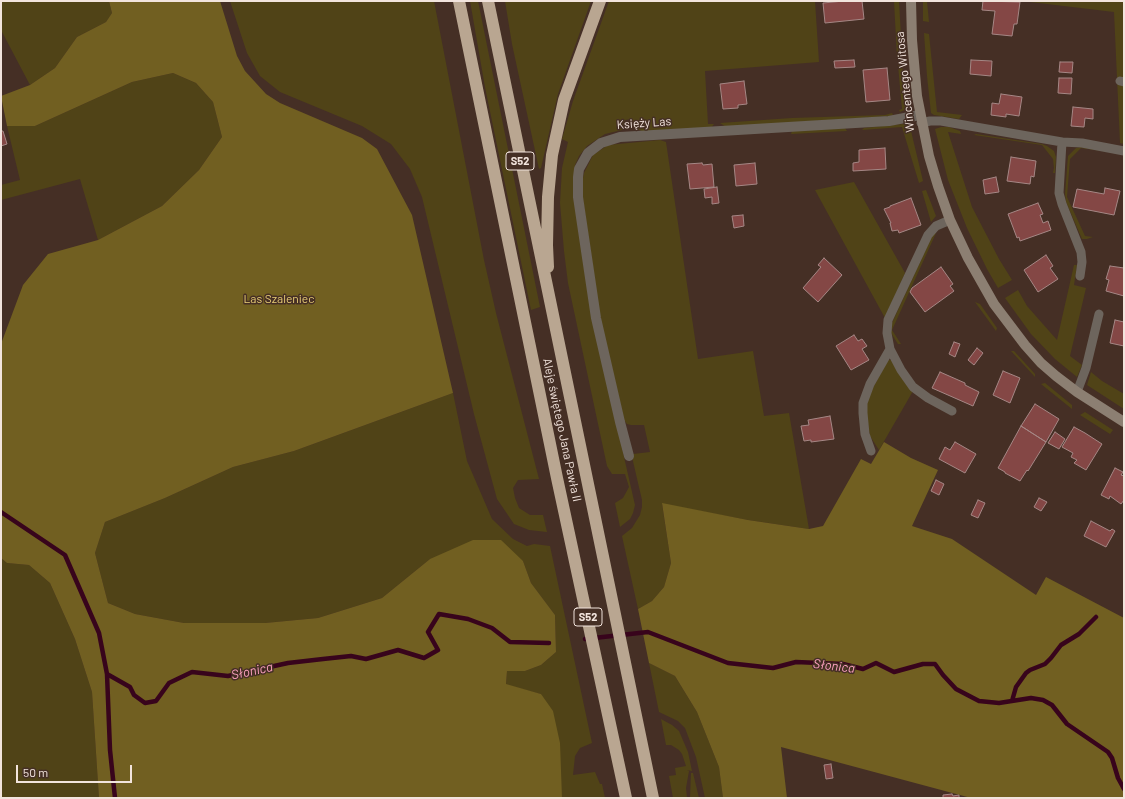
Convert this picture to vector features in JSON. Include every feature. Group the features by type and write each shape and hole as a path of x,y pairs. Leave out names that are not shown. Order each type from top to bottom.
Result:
{"highway":[{"path":"452,1 472,68"},
{"name":"S52","path":"459,1 472,68"},
{"name":"S52","path":"488,1 553,322"},
{"path":"553,322 547,245 550,168 564,100 600,1"},
{"name":"Aleje świętego Jana Pawła II","path":"472,68 557,478 626,798"},
{"name":"Aleje świętego Jana Pawła II","path":"553,322 653,798"}],"street":[{"name":"Wincentego Witosa","path":"911,1 913,53 921,119 935,179 950,220 968,258 984,287 1008,323 1041,363 1077,392 1124,422"},
{"name":"Księży Las","path":"629,456 596,318 578,196 579,169 588,153 600,143 620,137 921,119"}],"lane":[{"path":"921,119 941,121 1062,142 1082,143 1124,151"},
{"path":"1062,142 1059,193 1081,252 1082,262 1080,276"},
{"path":"950,220 936,226 928,235 888,320 887,333 890,349 901,370 913,387 920,393 952,411"},
{"path":"1077,392 1086,368 1099,314"},
{"path":"871,451 864,434 862,413 863,403 870,384 890,349"}],"shaded area":[{"path":"1,1 109,1 112,13 106,22 77,37 55,68 30,85 1,30"},
{"path":"230,1 434,1 484,260 496,313 539,479 518,480 513,488 515,498 519,508 530,515 543,515 547,532 529,530 514,524 497,499 474,414 422,197 410,169 391,144 362,126 280,92 260,76 247,53"},
{"path":"470,1 478,1 540,307 531,310 485,87"},
{"path":"505,1 591,1 558,94 541,168 539,169 512,44"},
{"path":"609,1 815,1 819,62 705,71 708,124 714,124 711,128 643,132 638,129 631,119 625,120 625,125 622,130 605,134 587,146 579,156 575,165 574,174 624,457 635,505 630,519 620,527 615,503 623,498 629,487 625,474 612,474 607,466 568,283 560,203 562,168 568,142 562,139 573,101"},
{"path":"894,1 899,1 902,54 897,57"},
{"path":"923,1 927,1 929,22 923,21"},
{"path":"1022,1 1124,1 1124,144 1120,143 1114,12"},
{"path":"924,33 929,34 937,112 962,115 959,119 934,115 931,113"},
{"path":"898,65 902,65 907,109 900,112 899,110 902,109"},
{"path":"173,73 196,83 213,102 222,137 199,170 162,206 98,240 80,179 1,200 1,185 20,180 7,126 35,126 132,82"},
{"path":"892,113 893,115 890,116 726,127 720,123 792,118 885,115"},
{"path":"903,124 909,126 911,131 923,181 919,183 902,127 862,130 864,128"},
{"path":"949,127 960,131 961,134 948,132 972,207 999,259 1012,280 998,288 967,228 948,180 935,129"},
{"path":"845,128 847,131 791,134 792,131"},
{"path":"976,134 1042,144 1047,146 1054,151 1056,157 1055,173 1053,173 1053,159 1042,145 974,135"},
{"path":"660,140 666,142 698,359 753,351 764,416 789,413 809,529 748,520 662,504 671,563 664,587 652,601 638,609 622,536 632,528 640,515 642,507 642,500 632,457 633,454 650,452 644,425 627,424 624,420 600,317 582,183 584,173 593,155 608,145"},
{"path":"1081,147 1116,153 1081,148 1070,159 1067,197 1085,236 1093,237 1087,239 1082,239 1066,202 1065,194 1068,156 1076,148"},
{"path":"854,182 905,273 885,318 815,190"},
{"path":"926,190 936,216 931,222 922,191"},
{"path":"936,233 892,330 901,344 898,344 891,333 891,325 933,234"},
{"path":"1074,265 1077,265 1074,285 1086,288 1070,356 1082,365 1077,377 1055,359 1031,334 1005,298 1018,290 1027,306 1057,340"},
{"path":"975,302 980,304 997,328 996,331"},
{"path":"1011,351 1014,351 1035,374 1035,377"},
{"path":"888,360 891,360 913,391 879,450 870,436 866,410 868,397"},
{"path":"1091,372 1102,381 1124,394 1124,409 1087,385"},
{"path":"1045,383 1072,405 1072,409 1041,384"},
{"path":"453,393 467,461 492,519 513,539 527,546 534,544 550,546 592,743 580,748 575,756 573,775 595,772 600,784 602,784 605,798 562,798 541,694 506,685 507,670 525,671 541,665 556,652 555,615 531,583 523,561 430,559 382,598 318,618 265,623 184,623 135,614 108,603 95,553 105,522 165,498 233,467 294,451"},
{"path":"1085,412 1113,430 1110,434 1080,415"},
{"path":"1,558 7,563 29,565 50,583 75,639 92,692 99,798 1,798"},
{"path":"649,663 675,676 697,712 719,767 723,798 705,798 696,757 685,728 678,721 659,712"},
{"path":"661,719 679,731 688,752 692,771 687,770 689,771 686,788 687,798 673,798 669,776 676,775 675,768 686,766 679,750 671,745 666,745"},
{"path":"691,773 693,773 699,798 690,798"}],"green space":[{"name":"Las Szaleniec","path":"109,1 220,1 237,56 245,71 266,94 280,103 362,138 377,149 412,215 453,393 294,451 233,467 165,498 105,522 95,553 108,603 135,614 184,623 265,623 318,618 382,598 430,559 473,540 501,540 523,561 531,583 555,615 556,652 541,665 525,671 507,671 506,684 541,694 553,711 560,743 562,798 99,798 92,692 75,639 50,583 29,565 7,563 1,558 1,344 23,285 48,254 98,240 162,206 199,170 222,137 213,102 196,83 173,73 132,82 35,126 7,126 1,96 30,85 55,68 77,37 106,22 112,13"},
{"path":"884,442 911,458 938,470 912,526 952,539 1036,595 1046,577 1124,618 1124,798 971,798 781,747 787,798 723,798 719,767 697,712 675,676 649,663 638,609 652,601 664,587 671,563 662,503 748,520 809,529 823,526 861,459 871,464"}],"building":[{"path":"862,1 864,19 825,23 823,3"},
{"path":"983,1 1020,2 1017,24 1014,24 1012,36 992,34 995,11 982,10"},
{"path":"854,60 855,67 835,68 834,61"},
{"path":"971,60 992,61 991,76 970,74"},
{"path":"1060,62 1073,62 1072,73 1059,72"},
{"path":"887,68 890,100 866,102 863,70"},
{"path":"1059,78 1072,78 1071,94 1058,93"},
{"path":"744,81 747,104 738,105 738,108 723,109 720,84"},
{"path":"1001,94 1022,97 1019,116 1006,114 1006,117 991,115 992,103 999,104"},
{"path":"1073,107 1093,109 1093,119 1085,118 1084,127 1071,126"},
{"path":"1,131 3,131 7,144 1,146"},
{"path":"885,148 886,169 853,171 853,163 859,162 859,150"},
{"path":"1011,157 1036,161 1034,177 1031,176 1030,184 1007,181"},
{"path":"702,163 703,165 712,164 714,187 690,189 687,164"},
{"path":"755,163 757,184 736,186 734,165"},
{"path":"996,177 999,192 985,194 983,180"},
{"path":"717,187 719,203 712,204 712,197 705,198 704,189"},
{"path":"1105,188 1120,191 1114,215 1073,207 1077,189 1104,194"},
{"path":"911,198 921,225 899,233 898,230 892,231 891,223 884,209"},
{"path":"1038,203 1043,214 1040,215 1043,223 1048,221 1051,230 1020,241 1019,237 1017,238 1008,214"},
{"path":"743,215 744,226 734,228 732,216"},
{"path":"1046,255 1053,266 1050,268 1058,279 1038,292 1024,270"},
{"path":"824,258 842,275 818,302 803,288 821,267 818,265"},
{"path":"1110,266 1124,268 1124,296 1106,291 1109,280 1106,279"},
{"path":"941,267 953,284 950,286 954,291 925,312 910,292 912,288"},
{"path":"1115,320 1124,322 1124,346 1110,343"},
{"path":"854,335 858,341 862,339 867,346 862,349 869,360 851,370 836,346"},
{"path":"954,342 960,344 955,357 949,354"},
{"path":"977,348 983,353 974,365 968,360"},
{"path":"1003,371 1020,378 1010,403 993,395"},
{"path":"940,372 965,383 965,385 979,392 973,406 932,388"},
{"path":"1035,404 1059,419 1046,442 1021,426"},
{"path":"830,416 834,439 811,442 811,440 804,441 801,426 809,425 808,420"},
{"path":"1021,426 1046,442 1020,481 998,468"},
{"path":"1074,427 1102,444 1086,470 1074,463 1077,460 1071,457 1073,453 1062,447"},
{"path":"1055,432 1065,439 1059,449 1048,443"},
{"path":"955,442 976,454 965,473 939,459 945,447 950,450"},
{"path":"1115,468 1123,472 1121,475 1124,476 1124,500 1121,504 1110,496 1109,499 1101,495"},
{"path":"936,480 944,484 939,495 931,491"},
{"path":"1039,498 1047,502 1041,511 1034,507"},
{"path":"978,500 985,503 978,518 971,515"},
{"path":"1091,521 1110,531 1112,529 1115,531 1106,547 1084,536"},
{"path":"831,764 833,778 826,779 824,765"},
{"path":"952,794 953,796 959,795 959,798 943,798 943,795"}],"waterway":[{"name":"Słonica","path":"1,512 65,555 99,633 107,674 130,687 134,695 145,703 156,701 169,683 192,672 228,676 288,663 351,656 366,659 398,650 424,658 438,650 428,632 439,614 468,619 492,628 510,642 549,643"},
{"path":"1012,701 1016,687 1026,673 1045,664 1061,645 1079,634 1096,617"},
{"name":"Słonica","path":"585,639 648,632 728,663 773,668 796,662 843,664 863,669 876,663 894,672 923,664 935,664 956,689 979,701 999,703 1031,698 1043,700 1052,705 1067,724 1108,752 1112,758 1118,778 1124,789"},
{"path":"107,674 110,750 115,798"}]}
